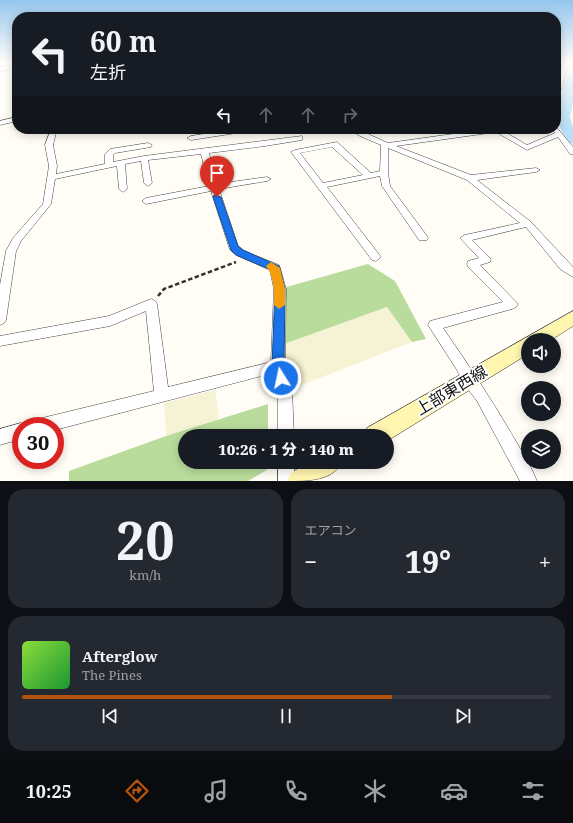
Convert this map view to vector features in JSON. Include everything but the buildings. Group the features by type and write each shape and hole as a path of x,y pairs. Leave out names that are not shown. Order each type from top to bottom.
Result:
{"street":[{"path":"0,123 12,120"},
{"path":"0,320 11,251 47,204 53,166 49,145 52,134"},
{"path":"191,138 215,134"},
{"path":"218,148 237,134"},
{"path":"363,134 386,145 470,178 528,224 564,266 573,274"},
{"path":"386,145 467,134"},
{"path":"504,134 527,148 553,134"},
{"path":"559,134 573,152"},
{"path":"51,177 144,158 218,148 265,144 299,138"},
{"path":"368,175 334,144 295,152 376,257"},
{"path":"386,145 384,147 384,173 386,186 423,238"},
{"path":"109,165 109,154 113,151 148,146"},
{"path":"204,150 219,206 234,248 240,253 275,268 280,289 278,366 285,391 286,429"},
{"path":"144,158 148,183"},
{"path":"121,163 123,189"},
{"path":"470,178 536,170"},
{"path":"321,186 368,175 384,173"},
{"path":"146,201 214,186 266,177"},
{"path":"528,224 465,238 486,259 472,264 512,304 434,325 462,366 469,380 482,396 529,481"},
{"path":"0,341 110,321 151,304 162,396"},
{"path":"548,333 573,318"},
{"name":"上部東西線","path":"386,429 521,349"},
{"path":"64,420 278,366"},
{"path":"0,436 12,433"},
{"path":"286,469 286,481"},
{"path":"299,481 319,469"}],"path":[{"path":"151,304 164,289 249,257"}],"shaded area":[{"path":"387,307 412,342 291,389 282,361 284,344"},
{"path":"215,390 219,417 210,429 178,429 178,447 168,463 164,403"}],"green space":[{"path":"368,264 395,281 426,339 412,342 387,307 284,344 283,288"},
{"path":"268,404 268,429 188,429"},
{"path":"178,432 178,469 267,470 248,481 69,481 69,471"}],"waterway":[{"path":"571,85 563,117 567,131 573,139"}],"slow traffic":[{"path":"271,266 275,268 280,289 279,305"}],"route":[{"path":"217,197 234,248 240,253 275,268 280,289 278,366 281,378"}]}
